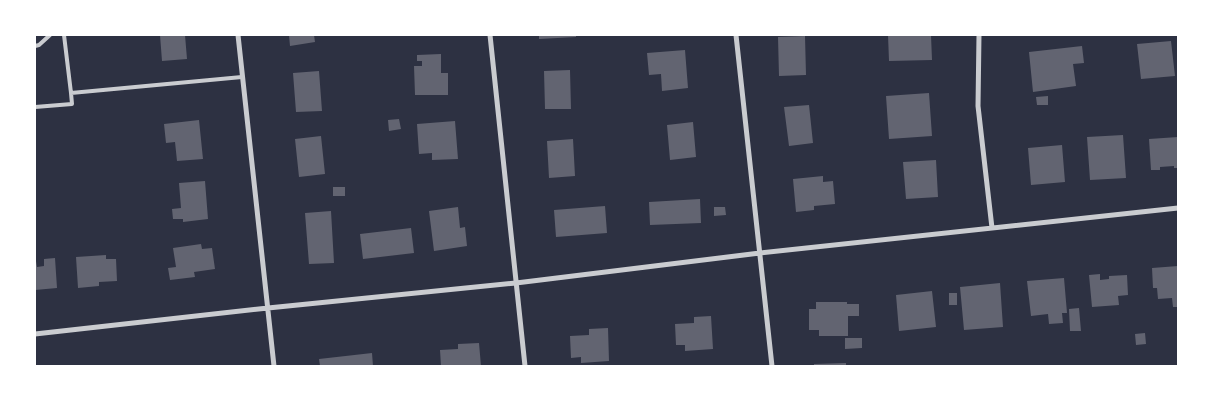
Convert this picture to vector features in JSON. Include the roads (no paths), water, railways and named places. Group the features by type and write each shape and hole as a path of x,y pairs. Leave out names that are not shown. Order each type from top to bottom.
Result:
{"street":[{"path":"238,35 274,366"},
{"path":"490,35 525,366"},
{"path":"736,35 772,366"},
{"path":"980,35 978,106 992,228"},
{"path":"35,334 516,283 760,253 1178,208"}],"lane":[{"path":"35,46 39,45 50,35"},
{"path":"35,107 72,104 64,35"},
{"path":"71,94 242,77"}]}
